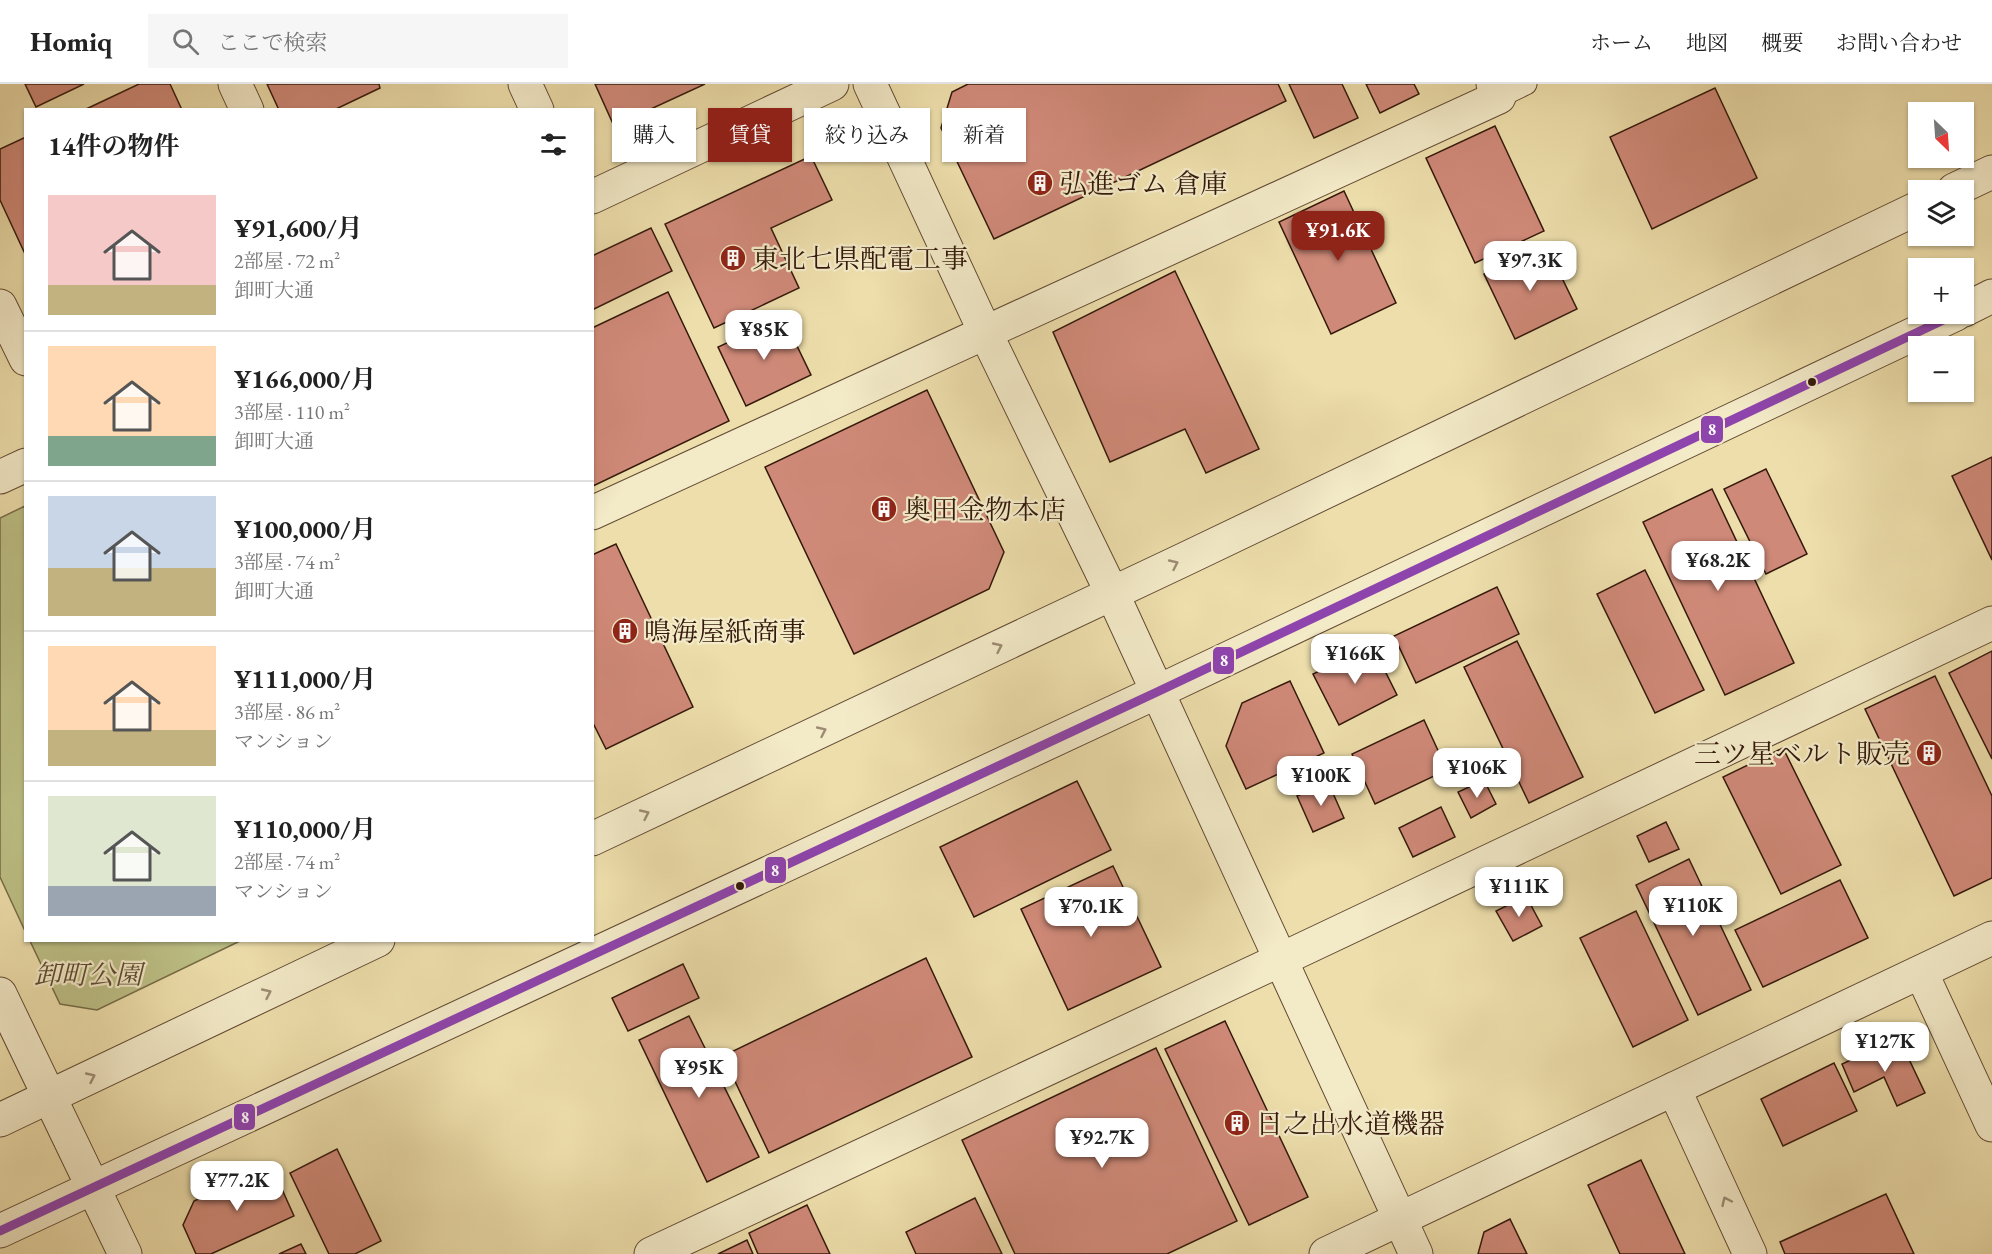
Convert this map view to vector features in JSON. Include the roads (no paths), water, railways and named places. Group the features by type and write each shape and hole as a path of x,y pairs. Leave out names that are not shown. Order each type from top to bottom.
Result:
{"street":[{"path":"235,84 246,108"},
{"path":"525,84 536,108"},
{"path":"594,196 832,84"},
{"path":"870,84 986,334 1112,593 1416,1254"},
{"path":"594,512 986,334 1506,88"},
{"path":"1974,181 1992,172"},
{"path":"594,838 1908,213"},
{"path":"1974,305 1992,296"},
{"path":"0,306 24,355"},
{"path":"0,1231 1157,692 1935,324"},
{"path":"0,477 24,466"},
{"path":"651,1254 1992,623"},
{"path":"1326,1254 1992,938"},
{"path":"0,1120 374,942"},
{"path":"1921,972 1992,1125"},
{"path":"0,994 125,1254"},
{"path":"1674,1089 1750,1254"}],"place":[{"name":"弘進ゴム 倉庫","path":"1040,183"},
{"name":"東北七県配電工事","path":"733,258"},
{"name":"奥田金物本店","path":"884,509"},
{"name":"鳴海屋紙商事","path":"625,631"},
{"name":"三ツ星ベルト販売","path":"1929,753"},
{"name":"日之出水道機器","path":"1237,1123"}],"park label":[{"name":"卸町公園","path":"88,974"}]}
